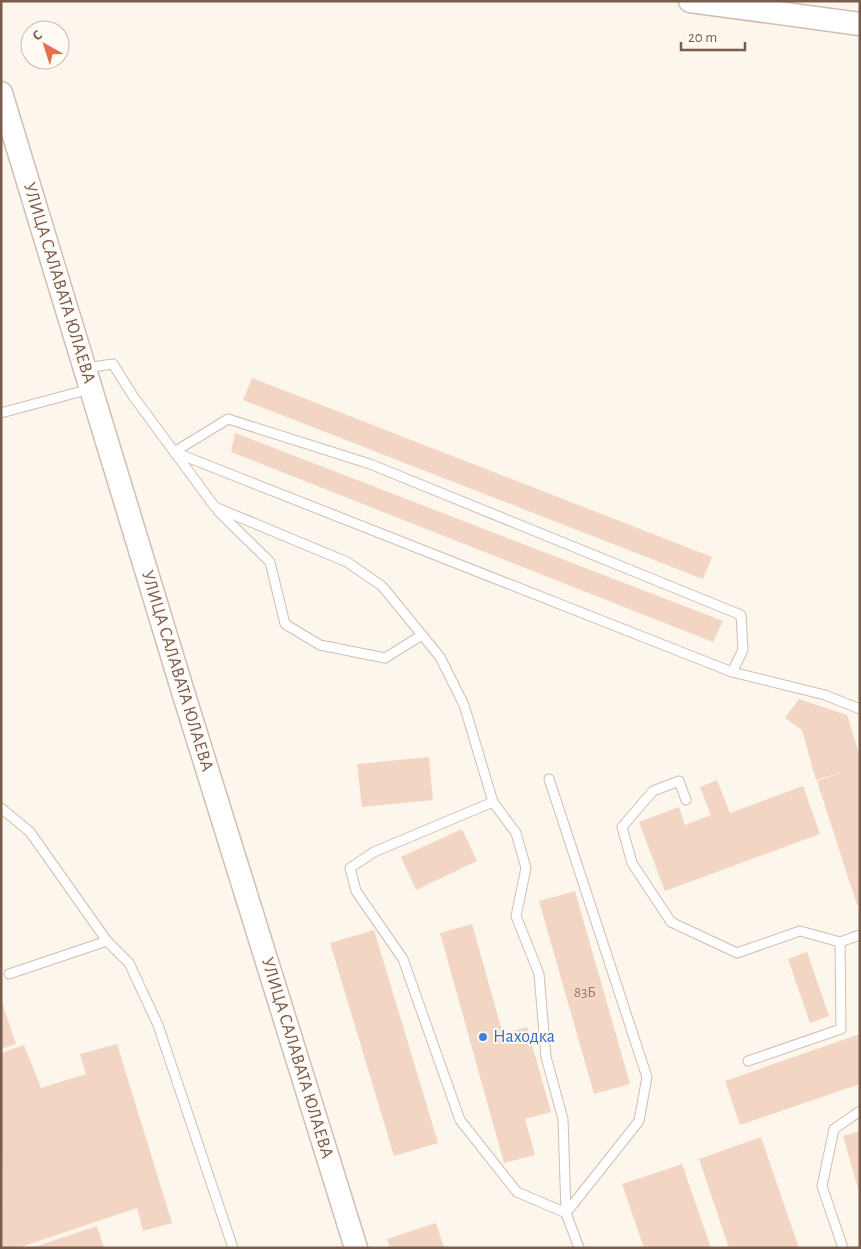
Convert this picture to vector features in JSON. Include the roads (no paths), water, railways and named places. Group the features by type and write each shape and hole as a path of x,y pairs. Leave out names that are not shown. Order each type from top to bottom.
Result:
{"street":[{"path":"690,1 767,6 860,24"},
{"name":"УЛИЦА САЛАВАТА ЮЛАЕВА","path":"1,93 356,1248"}],"lane":[{"path":"1,413 88,379 113,364 215,507 270,562 285,624 320,645 385,658 422,635"},
{"path":"174,452 228,419 370,464 741,615 743,650 732,672"},
{"path":"174,452 732,672 825,695 860,709"},
{"path":"215,507 347,562 382,586 440,657 464,705 493,802 516,834 526,868 516,916 539,974 546,1057 563,1119 566,1212 579,1248"},
{"path":"549,780 647,1077 639,1121 566,1212"},
{"path":"686,800 679,781 653,791 622,827 632,863 671,922 737,952 800,931 840,942 860,935"},
{"path":"493,802 374,852 350,868 356,891 403,960 460,1120 517,1192 566,1212"},
{"path":"1,808 30,832 107,940 129,962 158,1025 233,1248"},
{"path":"9,974 107,940"},
{"path":"748,1061 841,1029 840,942"},
{"path":"843,1248 822,1186 834,1129 860,1111"}],"place":[{"name":"Находка","path":"483,1037"}]}
